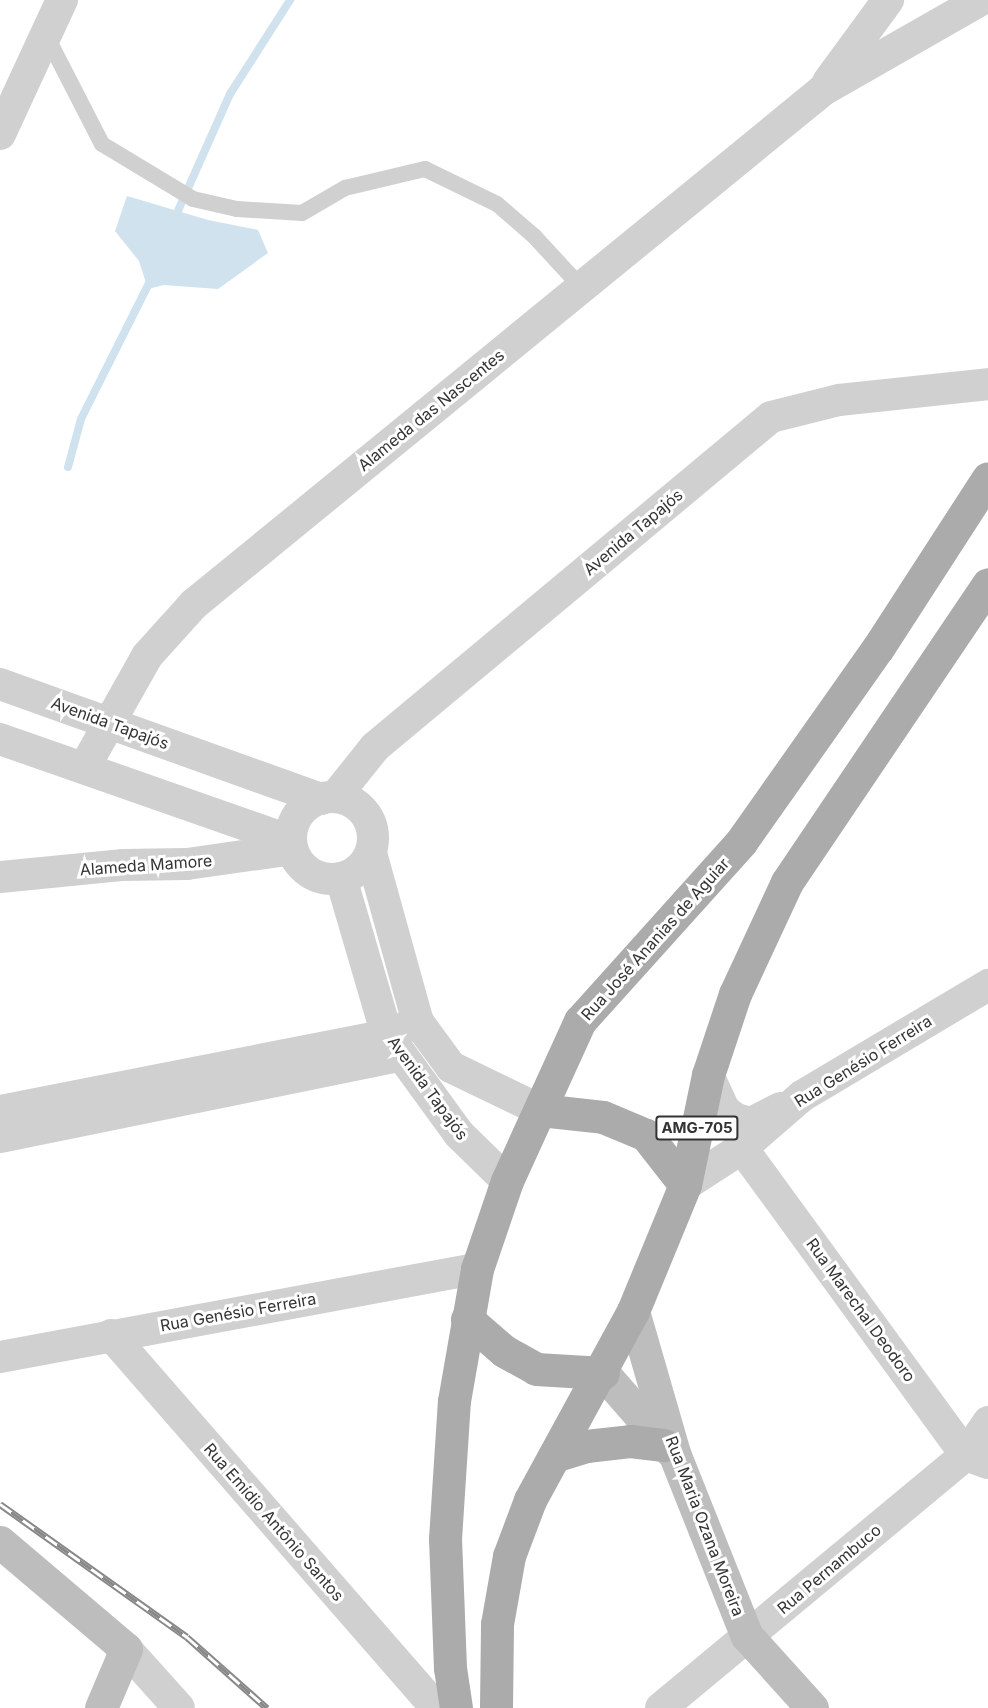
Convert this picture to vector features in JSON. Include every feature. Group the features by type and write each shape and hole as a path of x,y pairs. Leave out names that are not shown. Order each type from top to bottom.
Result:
{"main road":[{"name":"Rua José Ananias de Aguiar","path":"456,1708 450,1668 445,1539 454,1401 477,1269 507,1180 580,1021 741,842 878,648 988,478"},
{"name":"AMG-705","path":"496,1708 498,1624 509,1556 530,1500 603,1373 633,1311 686,1185 708,1075 735,994 787,882 988,584"},
{"path":"540,1110 603,1117 646,1135 686,1185"},
{"path":"467,1319 504,1351 536,1369 603,1373"},
{"path":"554,1456 586,1446 630,1441 669,1449"}],"street":[{"path":"0,134 47,38 62,0"},
{"name":"Alameda das Nascentes","path":"823,90 888,0"},
{"name":"Alameda das Nascentes","path":"84,768 147,656 194,604 823,90 981,0"},
{"name":"Avenida Tapajós","path":"0,684 328,798 375,747 771,417 839,400 988,384"},
{"path":"0,739 291,845 310,873 340,878 364,865 371,853 374,841 368,817 349,800 328,798 298,814 291,845"},
{"name":"Alameda Mamore","path":"0,878 123,865 187,864 291,845"},
{"name":"Avenida Tapajós","path":"371,853 418,1022 451,1067 540,1110"},
{"name":"Avenida Tapajós","path":"340,878 395,1045 459,1134 507,1180"},
{"name":"Rua Genésio Ferreira","path":"686,1185 742,1148 802,1096 988,985"},
{"path":"0,1137 395,1045 418,1022"},
{"path":"0,1111 395,1045"},
{"path":"708,1075 725,1111 751,1123 802,1096"},
{"name":"Rua Marechal Deodoro","path":"742,1148 977,1459"},
{"name":"Rua Genésio Ferreira","path":"0,1357 477,1269"},
{"name":"Rua Maria Ozana Moreira","path":"633,1311 669,1449 747,1636"},
{"name":"Rua Emídio Antônio Santos","path":"111,1335 436,1708"},
{"path":"603,1373 669,1449"},
{"name":"Rua Pernambuco","path":"661,1708 747,1636 977,1459 988,1422"},
{"path":"0,1542 126,1649 179,1708"},
{"path":"747,1636 812,1708"},
{"path":"101,1708 126,1649"}],"lane":[{"path":"47,38 102,144 193,199 237,209 302,213 345,188 425,169 497,204 534,236 581,287"}],"water":[{"path":"127,196 208,220 258,230 268,253 218,289 164,285 148,289 139,261 115,231"}],"waterway":[{"path":"173,222 230,94 290,0"},
{"path":"68,467 81,419 151,279"}],"railway":[{"path":"0,1504 187,1637 267,1708"}]}
